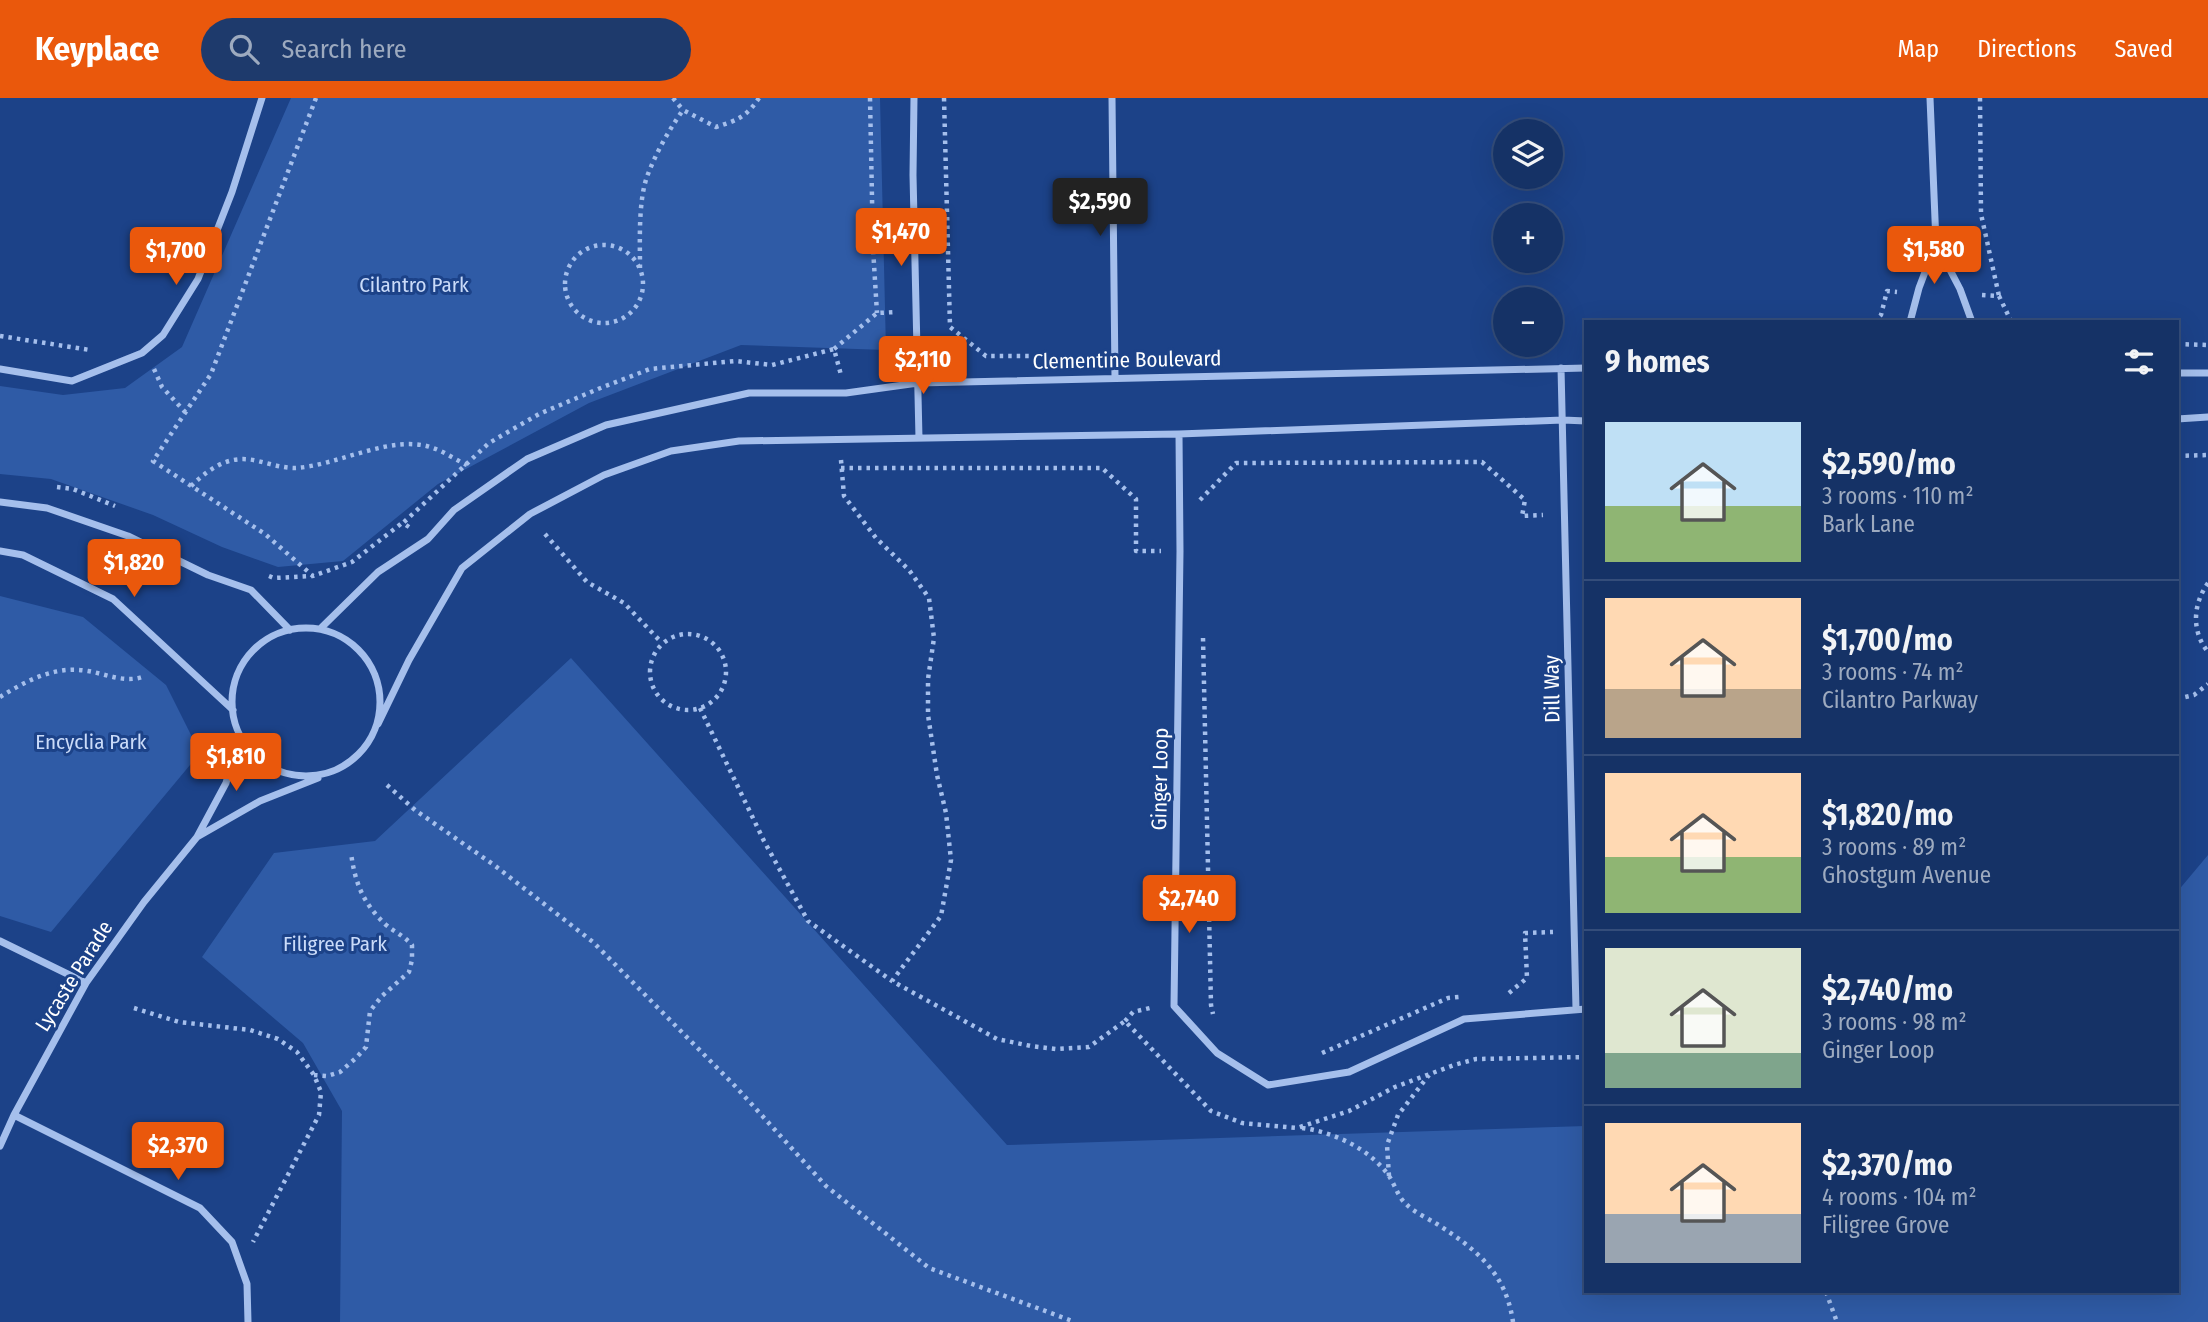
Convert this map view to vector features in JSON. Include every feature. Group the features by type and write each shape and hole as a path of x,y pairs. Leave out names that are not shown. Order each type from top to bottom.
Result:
{"street":[{"path":"0,369 72,381 142,353 163,335 198,279 232,192 262,98"},
{"path":"914,98 913,175 919,438"},
{"path":"1112,98 1115,378"},
{"path":"1911,320 1936,243 1930,98"},
{"path":"1936,243 1960,289 1971,320"},
{"name":"Dill Way","path":"1561,368 1576,1009"},
{"name":"Clementine Boulevard","path":"322,627 379,572 428,539 454,510 527,459 606,425 749,393 846,393 918,383 1584,368"},
{"path":"2179,373 2208,373"},
{"path":"2179,419 2208,417"},
{"path":"378,724 381,701 377,678 366,658 349,642 322,627 290,630 266,640 246,659 234,683 233,710 239,735 254,755 275,770 300,777 325,775 348,764 366,747 378,724 409,660 462,568 530,514 604,475 671,451 739,440 1179,434 1584,421"},
{"name":"Ginger Loop","path":"1179,434 1174,1006 1217,1053 1268,1085 1349,1072 1464,1019 1584,1009"},
{"path":"0,502 47,508 128,536 208,576 251,590 290,630"},
{"path":"0,551 23,555 113,599 233,710"},
{"name":"Lycaste Parade","path":"0,1146 86,983 144,902 197,837 226,783 239,735"},
{"name":"Lycaste Parade","path":"197,837 260,801 325,775"},
{"path":"0,941 86,983"},
{"path":"14,1115 200,1208 232,1242 247,1284 248,1322"}],"path":[{"path":"316,98 211,374 153,461 265,534 313,576 352,562 403,523"},
{"path":"673,98 683,110 716,127 738,120 759,98"},
{"path":"834,349 877,313 870,98"},
{"path":"944,98 947,311 950,327 986,356 1039,356"},
{"path":"1980,98 1981,214 1999,296"},
{"path":"640,268 632,257 621,249 608,245 594,246 582,251 572,261 566,273 564,286 567,300 575,311 596,323 619,321 637,306 643,281 640,268 640,223 647,176 667,134 683,110"},
{"path":"0,336 92,350"},
{"path":"2179,344 2208,345"},
{"path":"142,353 151,361 162,387 186,413"},
{"path":"842,440 844,496 876,538 909,570 929,598 934,638 928,679 928,715 946,813 951,860 941,916 891,981"},
{"path":"191,486 209,469 233,458 293,468 377,448 409,445 432,447 467,466"},
{"path":"2179,456 2208,455"},
{"path":"1200,512 1200,499 1236,463 1482,462 1525,500 1522,516 1566,514"},
{"path":"841,468 1102,468 1136,499 1136,551 1180,551"},
{"path":"545,534 587,582 624,603 662,643"},
{"path":"2208,583 2201,593 2196,610 2196,629 2208,652"},
{"path":"684,633 708,638 723,656 725,680 720,692 711,702 700,708 674,708 654,691 650,666 654,653 672,636 684,633"},
{"path":"1203,634 1211,1006 1214,1020"},
{"path":"0,697 29,679 56,671 84,670 131,681 142,677"},
{"path":"2179,699 2194,695 2208,684"},
{"path":"700,708 764,841 808,921 891,981 997,1039 1056,1049 1089,1047 1125,1021 1211,1111 1241,1123 1321,1131 1342,1139 1377,1162 1405,1203 1460,1239 1489,1265 1508,1298 1513,1322"},
{"path":"387,785 415,810 494,865 593,942 736,1087 826,1186 929,1268 1076,1322"},
{"path":"314,1075 327,1076 340,1072 356,1058 366,1046 370,1011 382,996 409,972 412,960 412,945 401,933 386,925 361,896 351,853"},
{"path":"1499,994 1511,993 1527,978 1525,933 1574,932"},
{"path":"1310,1059 1448,998 1461,997"},
{"path":"134,1008 179,1022 250,1030 278,1039 297,1052 314,1075 321,1092 320,1115 251,1246"},
{"path":"1297,1128 1349,1111 1395,1087 1476,1059 1584,1057"},
{"path":"1389,1177 1387,1146 1398,1115 1430,1074"},
{"path":"1826,1293 1837,1322"}],"green space":[{"name":"Cilantro Park","path":"291,98 880,98 886,350 741,345 589,403 438,484 343,561 278,567 222,547 153,515 51,479 0,474 0,386 63,395 125,388 182,347"},
{"name":"Encyclia Park","path":"0,596 83,617 166,685 200,753 51,932 0,916"},
{"name":"Filigree Park","path":"571,658 1007,1145 1584,1126 1584,1293 2179,1293 2179,890 2208,855 2208,1322 340,1322 342,1111 303,1043 202,957 274,853 375,841"}]}
